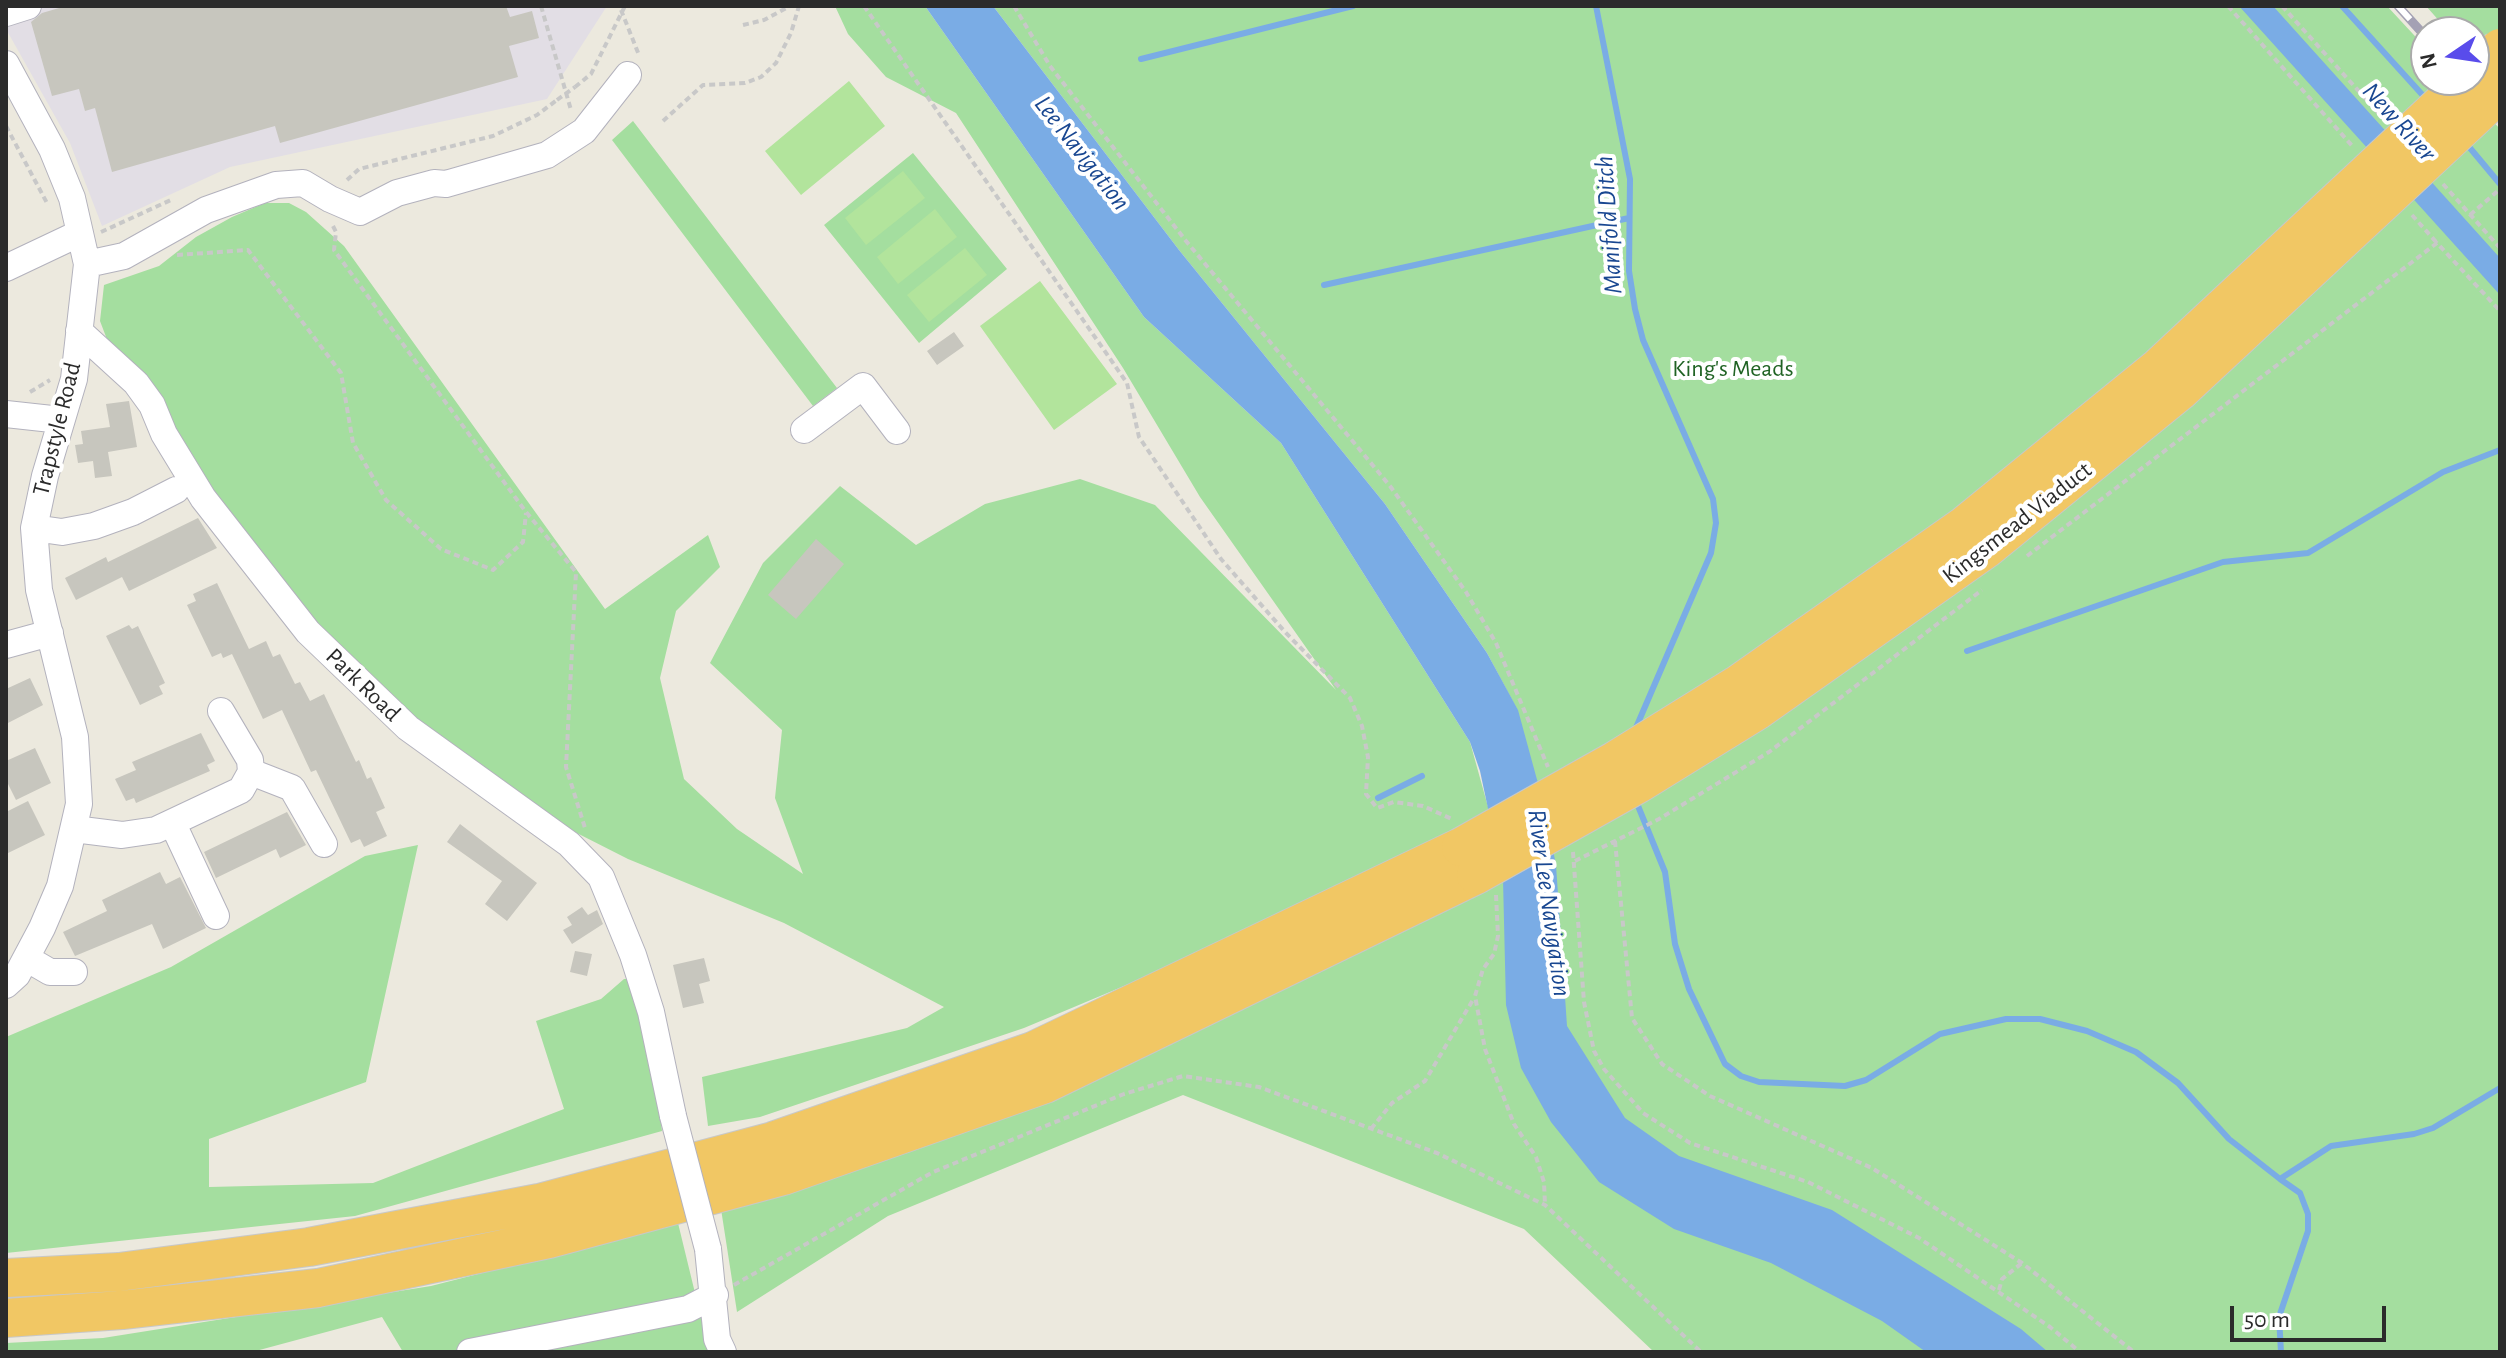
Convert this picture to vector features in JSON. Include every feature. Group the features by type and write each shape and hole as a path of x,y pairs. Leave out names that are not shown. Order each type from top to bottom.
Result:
{"highway":[{"name":"Kingsmead Viaduct","path":"1473,859 1638,784 1758,710 1986,549 2180,391 2500,93"},
{"name":"Kingsmead Viaduct","path":"1473,859 1616,760 1737,685 1851,608 1965,525 2159,367 2450,96"},
{"path":"6,1278 119,1272 309,1247 539,1203 773,1141 1033,1051 1473,859"},
{"path":"6,1318 122,1310 318,1288 549,1239 783,1176 1045,1084 1473,859"}],"street":[{"path":"6,13 28,6"},
{"path":"8,72 52,149 72,198 87,264 79,331"},
{"path":"87,264 124,256 206,210 276,185 303,183 338,190 360,212 397,193 434,183 446,184 547,155 578,135 628,75"},
{"path":"6,268 80,233"},
{"name":"Trapstyle Road","path":"6,985 26,958 60,886 74,829 79,775 75,737 35,562 34,528 74,379 79,331"},
{"name":"Park Road","path":"79,331 136,383 152,405 164,434 203,498 308,632 408,728 569,844 601,877 628,941 651,1012 673,1116 708,1249 717,1339 723,1352"},
{"path":"804,430 863,386 897,431"},
{"path":"6,414 61,420"},
{"name":"Trapstyle Road","path":"34,528 62,532 94,526 133,512 176,490"},
{"path":"6,645 50,633"},
{"path":"74,829 122,835 173,824 241,790 251,772 246,750 221,711"},
{"path":"251,772 292,788 324,844"},
{"path":"173,824 216,916"},
{"path":"26,958 50,972 74,972"},
{"path":"470,1352 688,1309 715,1295"}],"path":[{"path":"541,6 578,135"},
{"path":"743,25 764,20 790,6"},
{"path":"663,121 703,85 745,83 761,77 776,63 791,33 799,6"},
{"path":"864,6 1127,383 1139,437 1221,559 1285,632 1350,698 1362,726 1368,757 1366,794 1377,808 1394,802 1423,806 1473,859 1498,936 1494,954 1483,969 1475,996 1425,1081 1392,1103 1371,1129"},
{"path":"1014,6 1050,66 1186,241 1390,486 1466,592 1501,655 1549,771"},
{"path":"2228,6 2358,152"},
{"path":"623,8 640,53 628,75"},
{"path":"557,100 591,74 623,8"},
{"path":"2470,215 2500,189"},
{"path":"338,190 321,210 336,232 334,250 526,512 576,572 566,767 587,836"},
{"path":"2407,209 2500,311"},
{"path":"2022,560 2437,243"},
{"path":"146,245 160,256 248,250 341,373 353,443 386,500 441,549 493,570 523,542 526,512"},
{"path":"1575,861 1659,819 1769,752 1984,589"},
{"path":"1615,841 1632,1018 1662,1064 1710,1096 1872,1168 2022,1263 2134,1352"},
{"path":"1571,849 1575,861 1584,1002 1594,1051 1604,1069 1643,1113 1690,1143 1808,1182 1919,1238 2080,1352"},
{"path":"1475,996 1485,1049 1514,1124 1536,1157 1544,1182 1545,1205"},
{"path":"715,1295 933,1172 1124,1094 1183,1076 1259,1087 1437,1153 1545,1205 1701,1352"},
{"path":"1999,1292 2002,1279 2022,1263"}],"shaded area":[{"path":"6,6 607,6 547,99 230,167 102,226 70,143 6,29"}],"green space":[{"path":"835,6 925,6 1144,317 1281,443 1470,742 1490,814 1279,921 1024,1028 760,1117 708,1126 702,1077 907,1028 944,1007 784,923 628,859 561,825 411,725 301,615 108,342 100,321 104,285 159,266 196,237 232,217 265,203 289,203 306,212 344,246 605,609 708,535 720,567 676,611 660,678 684,779 737,829 803,874 775,798 782,730 710,663 763,563 840,486 916,545 985,504 1080,479 1155,505 1336,690 1200,497 1123,368 956,113 886,77 848,34"},
{"name":"King's Meads","path":"993,6 2387,6 2410,31 2410,96 2470,96 2500,129 2500,1352 1654,1352 1524,1229 1183,1095 888,1216 737,1312 721,1209 1079,1089 1484,891 1518,711 1487,653 1385,504 1179,250"},
{"path":"2426,6 2500,6 2500,88 2490,77 2490,16 2435,16"},
{"path":"849,81 885,126 801,195 765,151"},
{"path":"633,121 837,388 813,406 612,140"},
{"path":"913,153 1007,269 919,343 824,225"},
{"path":"903,171 925,198 866,245 845,218"},
{"path":"935,209 957,237 898,284 877,257"},
{"path":"965,248 987,275 929,322 907,295"},
{"path":"1040,281 1117,384 1054,430 980,326"},
{"path":"418,845 366,1082 209,1139 209,1187 373,1183 564,1109 536,1021 601,999 624,979 631,979 652,1045 662,1131 355,1216 6,1253 6,1037 171,967 365,856"},
{"path":"678,1223 704,1330 719,1352 403,1352 382,1317 252,1352 6,1352 6,1343 103,1338 431,1286"}],"water":[{"path":"925,6 993,6 1179,250 1385,504 1487,653 1518,710 1545,809 1556,865 1567,1026 1625,1118 1679,1156 1832,1210 2021,1329 2048,1352 1926,1352 1882,1321 1771,1263 1674,1229 1599,1182 1551,1122 1521,1068 1506,1005 1503,879 1480,771 1470,742 1281,443 1144,317"},
{"path":"2239,6 2273,6 2500,258 2500,295"}],"building":[{"path":"66,6 506,6 510,17 532,11 539,38 509,46 518,77 280,143 275,126 112,172 95,108 85,111 79,89 52,96 31,22 42,13"},
{"path":"954,332 964,346 937,365 927,351"},
{"path":"129,401 137,447 108,452 112,476 95,478 93,461 78,463 75,445 83,444 81,431 110,427 106,404"},
{"path":"198,518 217,548 129,591 122,577 76,600 65,578 106,557 108,562"},
{"path":"816,539 844,564 796,619 768,595"},
{"path":"217,583 249,649 266,641 273,657 280,654 295,684 300,682 310,701 324,694 356,762 359,760 367,779 371,777 385,808 376,812 387,836 364,847 360,839 351,843 316,770 311,772 282,710 263,719 232,654 223,658 221,653 212,657 187,605 196,601 193,594"},
{"path":"129,625 132,629 138,626 165,683 159,686 163,694 140,705 106,636"},
{"path":"30,678 43,705 6,724 6,689"},
{"path":"201,733 215,761 207,765 210,771 136,803 134,798 126,801 115,779 136,770 132,762"},
{"path":"35,748 51,783 16,800 6,780 6,761"},
{"path":"28,801 45,835 6,854 6,812"},
{"path":"287,812 306,845 280,858 276,849 216,878 204,852"},
{"path":"460,824 537,883 507,921 485,904 502,881 447,842"},
{"path":"160,872 166,884 180,877 206,928 163,949 152,924 75,956 63,932 107,911 102,900"},
{"path":"582,907 588,915 597,910 603,924 572,944 563,930 572,925 567,917"},
{"path":"575,951 592,954 587,976 570,972"},
{"path":"704,958 710,981 699,984 704,1003 683,1008 673,965"}],"waterway":[{"path":"1141,59 1353,6"},
{"name":"Manifold Ditch","path":"1596,6 1630,179 1629,271 1635,309 1643,340 1713,499 1716,523 1711,553 1635,730"},
{"path":"2342,6 2428,101"},
{"path":"2465,142 2500,184"},
{"path":"1324,285 1629,218"},
{"path":"1967,651 2223,562 2308,553 2443,472 2500,450"},
{"path":"1378,798 1422,776"},
{"path":"1636,801 1665,872 1675,944 1689,989 1725,1064 1741,1076 1759,1082 1845,1086 1866,1080 1940,1034 2006,1019 2040,1019 2087,1031 2136,1052 2178,1083 2229,1139 2280,1179 2331,1146 2414,1134 2433,1128 2500,1088"},
{"path":"2280,1179 2300,1193 2308,1214 2308,1231 2279,1317 2281,1352"}],"railway":[{"path":"2398,6 2410,19"},
{"path":"2481,96 2500,117"}],"water label":[{"name":"New River","path":"2399,122"},
{"name":"Lee Navigation","path":"1082,153"},
{"name":"River Lee Navigation","path":"1549,903"}]}
